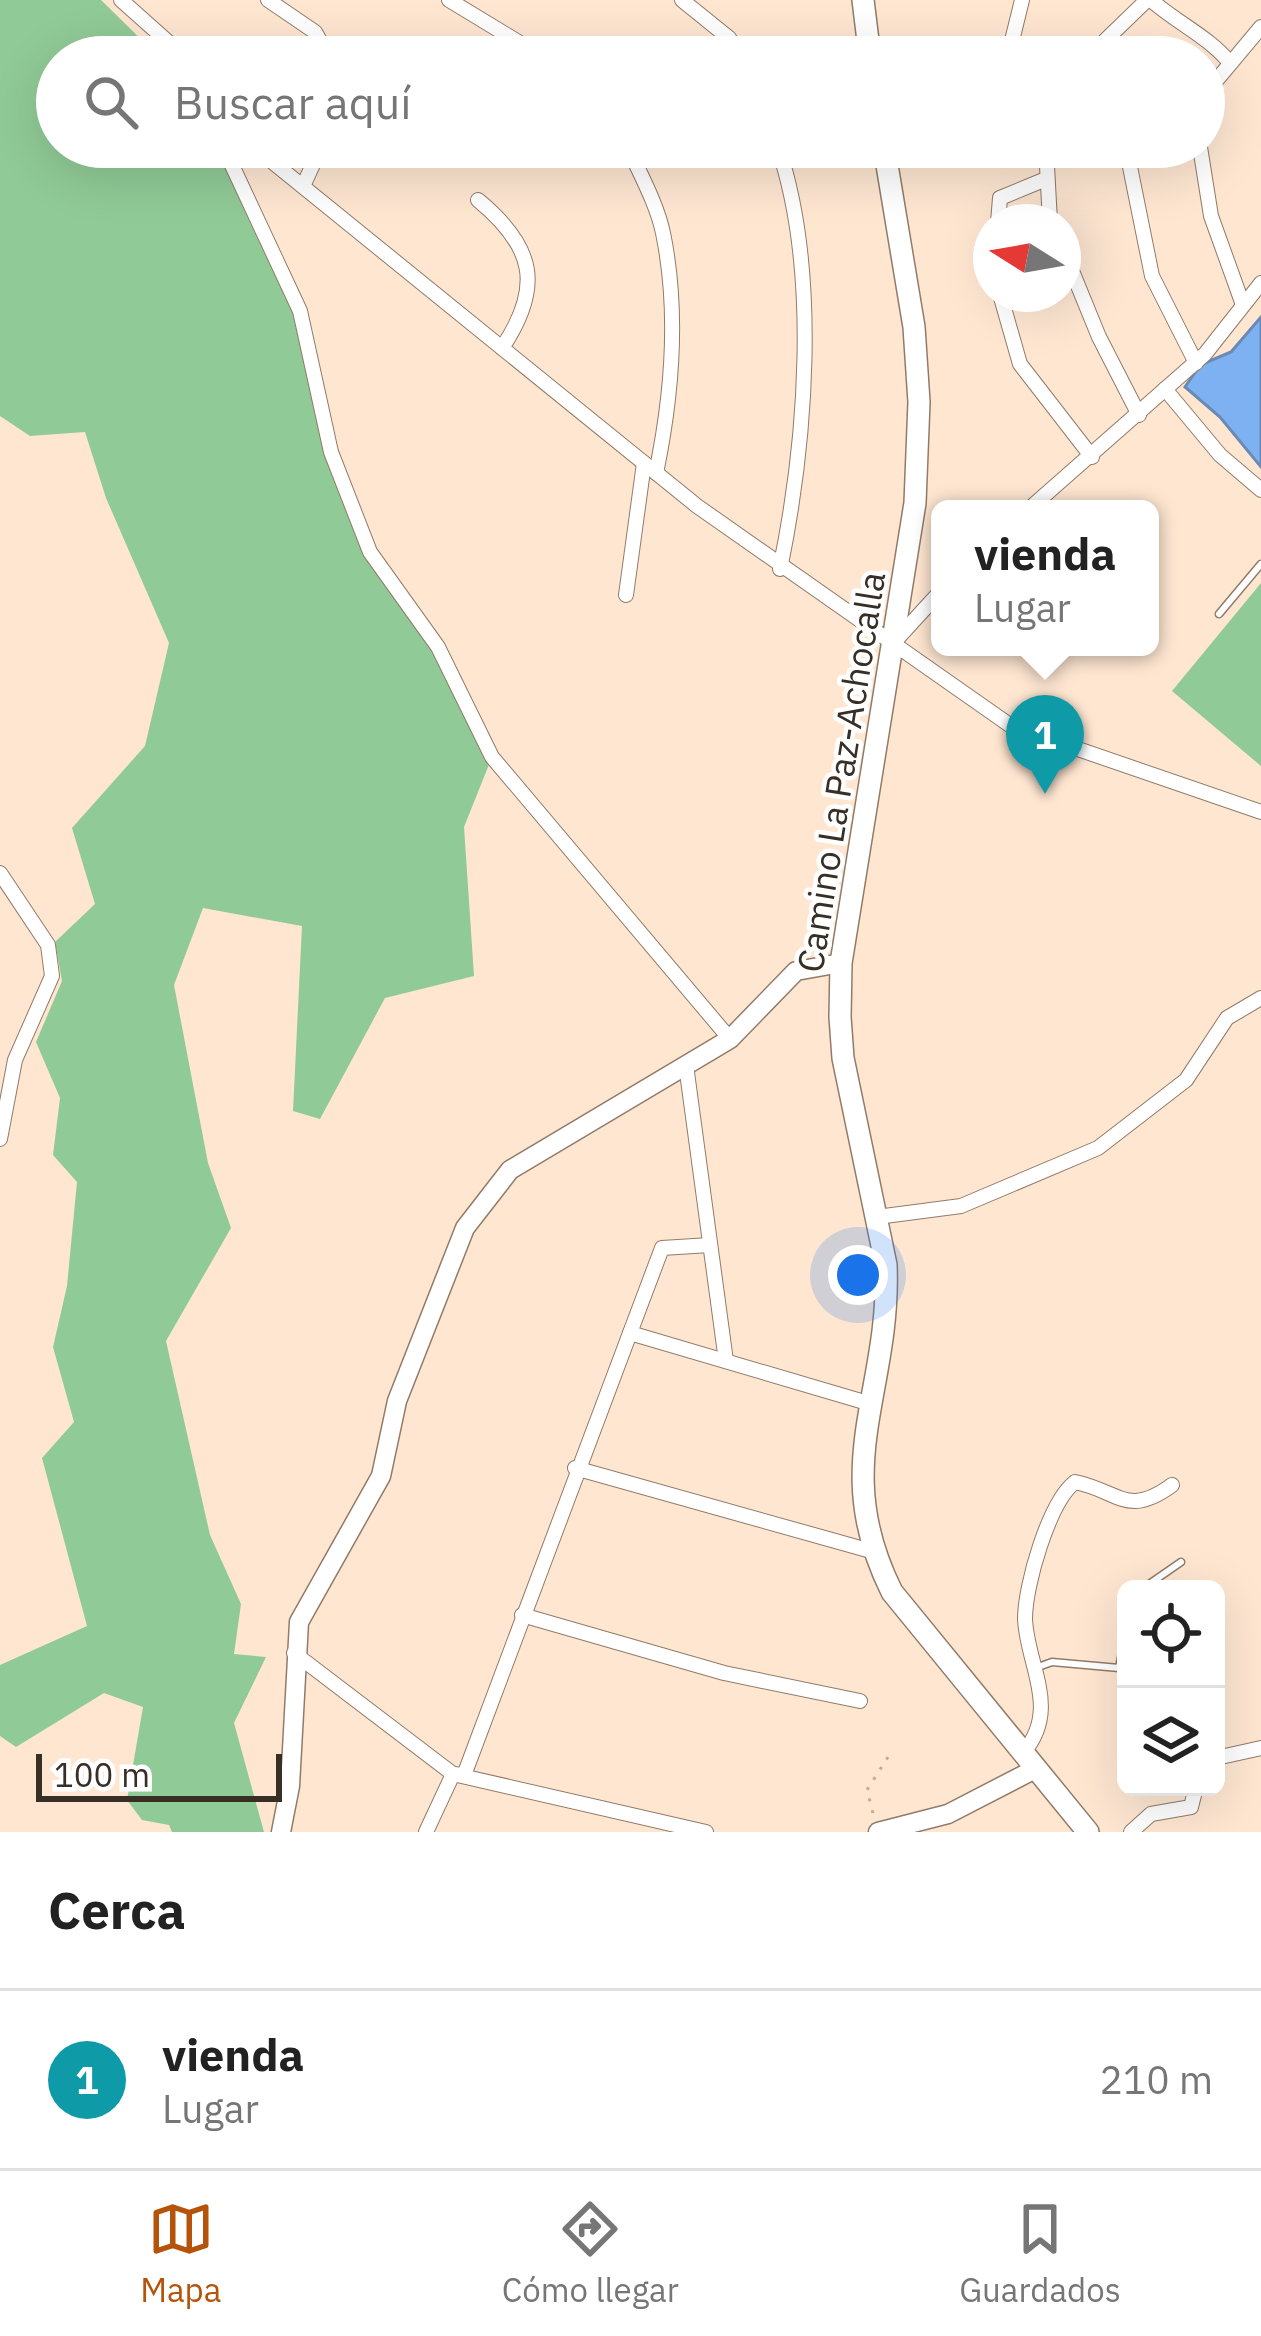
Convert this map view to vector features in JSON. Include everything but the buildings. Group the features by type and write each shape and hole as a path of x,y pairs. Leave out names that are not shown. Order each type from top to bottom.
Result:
{"main road":[{"path":"863,0 867,36"},
{"name":"Camino La Paz-Achocalla","path":"888,168 914,327 920,401 915,503 842,963 843,1058 877,1217 887,1299 861,1463 862,1516 871,1551 892,1592 1088,1832"},
{"path":"281,1832 290,1786 294,1653 310,1597 381,1476 397,1401 465,1228 510,1171 730,1039 796,971 842,963"},
{"path":"879,1832 949,1814 1030,1760"}],"street":[{"path":"121,0 161,36"},
{"path":"268,0 317,36"},
{"path":"449,0 508,36"},
{"path":"682,0 727,36"},
{"path":"1013,36 1022,0"},
{"path":"1110,36 1149,0 1198,36"},
{"path":"1225,73 1261,27"},
{"path":"1225,56 1231,63"},
{"path":"233,168 300,310 331,452 370,552 438,647 492,757 730,1039"},
{"path":"282,168 780,569 1011,726 1261,812"},
{"path":"304,184 312,168"},
{"path":"626,595 650,468 669,408 670,317 663,231 637,168"},
{"path":"780,569 798,480 805,359 799,261 782,168"},
{"path":"1046,168 1048,204"},
{"path":"1130,168 1152,276 1196,363"},
{"path":"1203,168 1211,217 1244,305"},
{"path":"1000,204 1000,198 1046,179"},
{"path":"478,200 520,247 530,279 525,313 502,348"},
{"path":"1040,500 1196,363 1261,283"},
{"path":"1081,288 1139,415"},
{"path":"1005,312 1020,364 1092,458"},
{"path":"1165,389 1220,455 1261,490"},
{"path":"893,644 931,602"},
{"path":"0,873 48,945 52,976 15,1060 0,1139"},
{"path":"877,1217 961,1206 1098,1148 1186,1080 1227,1018 1261,998"},
{"path":"686,1065 726,1361"},
{"path":"453,1774 464,1775 466,1770 575,1468 662,1249 710,1245"},
{"path":"630,1333 871,1404"},
{"path":"575,1468 871,1551"},
{"path":"1030,1760 1039,1666 1026,1610 1054,1503 1075,1482 1114,1499 1140,1502 1172,1485"},
{"path":"522,1615 724,1673 860,1701"},
{"path":"294,1653 453,1774 706,1832"},
{"path":"1225,1756 1261,1748"},
{"path":"426,1832 453,1774"},
{"path":"1131,1832 1151,1814 1191,1808 1194,1796"}],"lane":[{"path":"1219,614 1261,564"},
{"path":"1155,1580 1181,1562"},
{"path":"1039,1666 1052,1662 1117,1668"}],"path":[{"path":"879,1832 868,1790 888,1757"}],"green space":[{"path":"0,0 101,0 138,36 36,36 36,168 231,168 300,311 331,452 370,552 438,647 492,757 464,827 474,976 385,998 320,1119 293,1111 302,926 203,908 174,985 208,1163 231,1228 166,1341 210,1535 241,1604 234,1654 266,1657 234,1723 264,1832 172,1832 169,1825 142,1820 127,1800 143,1707 104,1693 16,1747 0,1736 0,1665 87,1626 42,1458 74,1422 53,1347 67,1286 77,1182 53,1155 60,1098 36,1042 62,981 55,942 95,904 72,828 145,746 169,643 106,498 85,432 30,436 0,416"},
{"path":"1261,583 1261,766 1172,691"}],"water":[{"path":"1261,317 1261,467 1220,417 1185,387 1200,365 1231,352"}],"place":[{"name":"vienda","path":"1045,794"}]}
